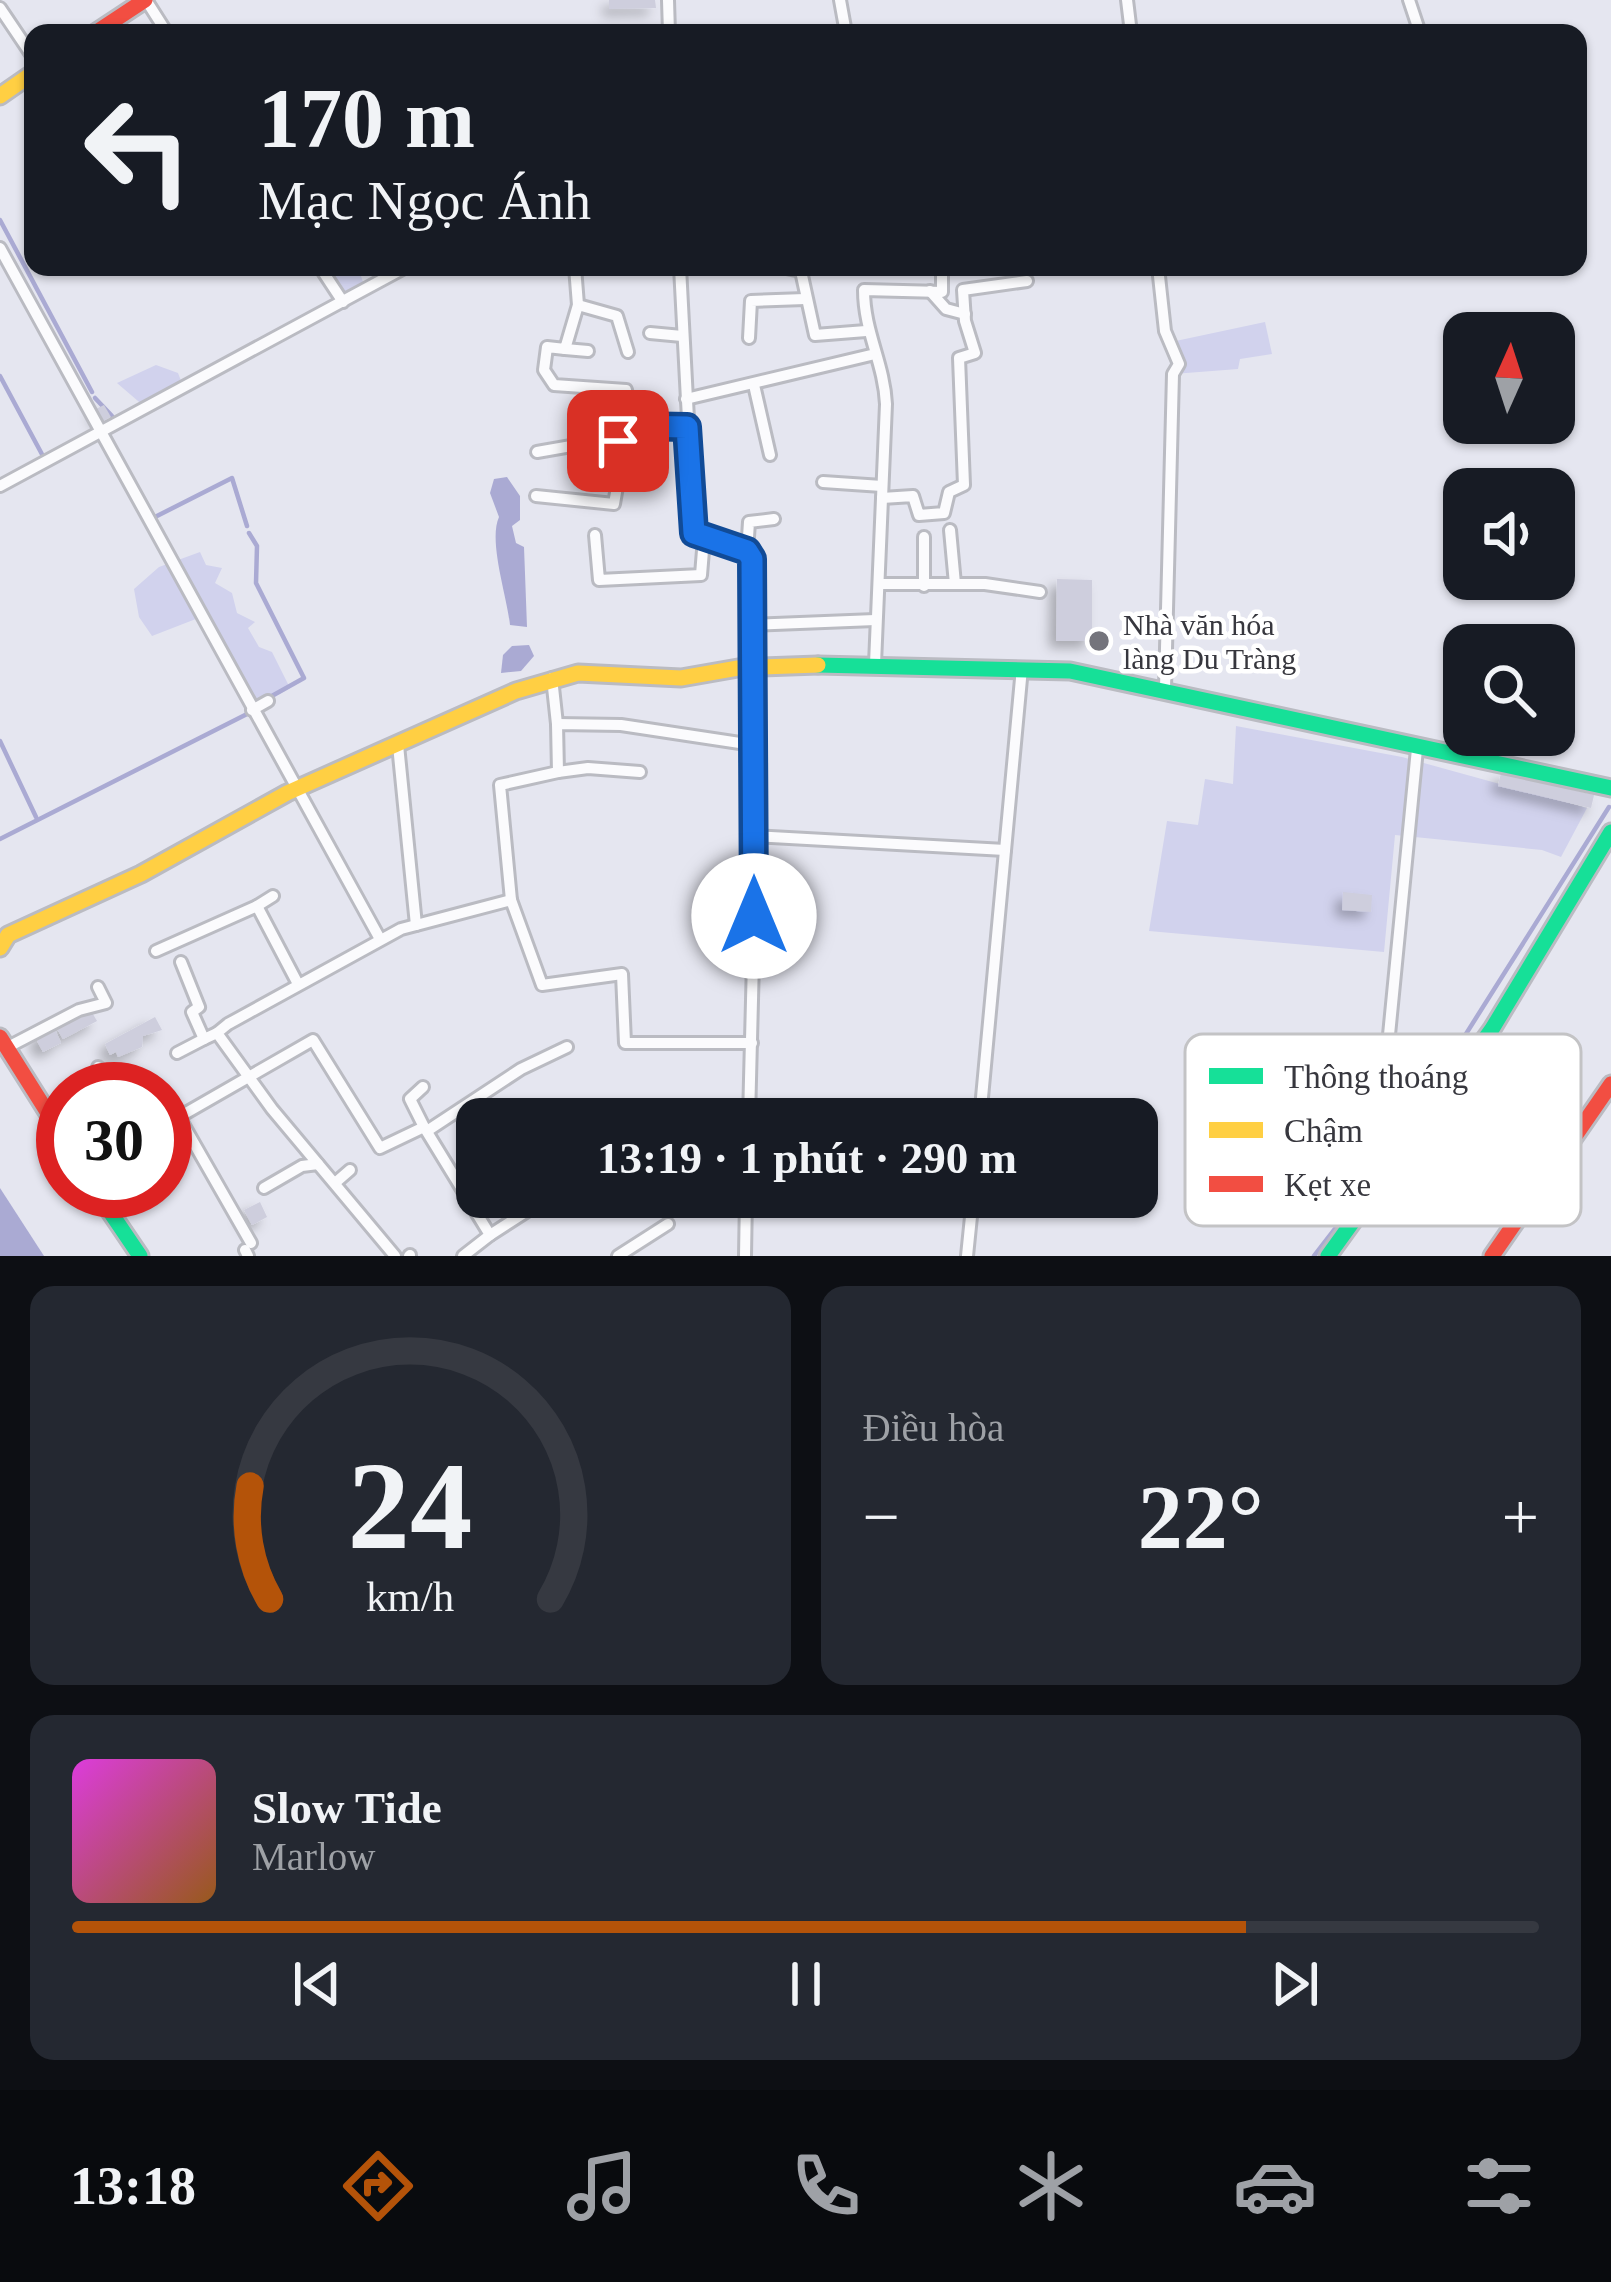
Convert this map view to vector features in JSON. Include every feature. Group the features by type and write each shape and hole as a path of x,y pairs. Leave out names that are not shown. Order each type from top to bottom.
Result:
{"street":[{"path":"108,24 146,0"},
{"path":"0,8 24,43"},
{"path":"0,248 380,939"},
{"path":"326,276 343,302"},
{"path":"0,485 390,276"},
{"path":"565,349 578,305 576,276"},
{"path":"680,276 694,533 747,551"},
{"path":"802,276 814,335 866,331"},
{"path":"875,664 886,390 866,331 868,286 942,292 941,276"},
{"path":"1159,276 1165,331 1179,361 1173,374 1168,476 1165,688"},
{"path":"823,482 913,496 919,514 944,513 949,493 964,484 959,358 975,352 964,314 964,290 1027,280"},
{"path":"930,291 946,308 964,314"},
{"path":"749,338 751,301 805,299"},
{"path":"578,305 617,316 628,352"},
{"path":"650,333 682,336"},
{"path":"536,452 634,435 626,390 554,385 544,370 547,347 588,351"},
{"path":"686,399 875,354"},
{"path":"754,386 770,455"},
{"path":"634,426 687,427"},
{"path":"536,496 614,504 619,475 611,442"},
{"path":"749,1098 753,563 747,551 749,522 774,519"},
{"path":"950,530 955,584"},
{"path":"596,535 599,580 701,575 704,538"},
{"path":"924,537 924,586"},
{"path":"880,584 955,584 1040,592"},
{"path":"752,626 875,620"},
{"path":"982,1098 1028,663"},
{"path":"0,948 8,935 141,874 297,789 552,677 602,671 681,678 752,667 1028,663 1165,688 1417,749 1611,788"},
{"path":"552,677 558,772"},
{"path":"252,710 268,700"},
{"path":"557,724 621,725 753,745"},
{"path":"398,745 416,925"},
{"path":"1390,1034 1417,749"},
{"path":"640,772 589,768 500,785 511,900 542,985 622,974 625,1043 752,1043"},
{"path":"1488,1034 1611,832"},
{"path":"754,836 1005,850"},
{"path":"156,951 273,896"},
{"path":"177,1053 380,939 511,900"},
{"path":"257,906 298,984"},
{"path":"181,962 204,1039"},
{"path":"36,1094 4,1042 106,1003 98,987"},
{"path":"217,1033 395,1256"},
{"path":"192,1109 314,1040 380,1148 426,1129 520,1069 567,1047"},
{"path":"1581,1127 1611,1084"},
{"path":"423,1087 410,1099 490,1235"},
{"path":"192,1142 248,1250"},
{"path":"264,1188 302,1166 318,1164"},
{"path":"335,1184 350,1171"},
{"path":"114,1218 140,1256"},
{"path":"464,1256 516,1218"},
{"path":"746,1218 746,1256"},
{"path":"967,1256 971,1218"},
{"path":"618,1256 668,1224"},
{"path":"1328,1256 1351,1226"},
{"path":"1492,1256 1513,1226"}],"shaded area":[{"path":"326,276 361,276 365,288 343,302"},
{"path":"1265,322 1272,354 1240,359 1238,369 1173,374 1177,357 1171,342"},
{"path":"156,365 178,373 183,386 145,407 117,383"},
{"path":"507,477 520,496 520,520 512,526 516,543 524,547 527,627 510,625 497,554 499,517 490,493 494,479"},
{"path":"200,552 206,565 222,568 215,583 232,593 237,613 255,622 248,628 259,647 272,652 290,688 252,710 201,617 152,636 139,617 134,589 159,567"},
{"path":"529,645 534,656 521,671 501,673 503,655 512,646"},
{"path":"1236,726 1402,757 1587,808 1561,857 1542,850 1395,835 1384,952 1149,931 1167,821 1198,825 1205,779 1233,784"},
{"path":"0,1188 44,1256 0,1256"}],"building":[{"path":"609,0 655,0 656,8 609,9"},
{"path":"104,405 111,417 101,422 94,410"},
{"path":"1057,579 1092,580 1092,641 1056,641"},
{"path":"1501,773 1594,795 1591,808 1498,786"},
{"path":"1343,892 1372,895 1371,912 1342,910"},
{"path":"90,1009 97,1021 63,1039 56,1027"},
{"path":"155,1017 162,1030 143,1036 142,1047 118,1057 116,1052 110,1055 105,1044"},
{"path":"54,1027 61,1043 43,1052 35,1037"},
{"path":"260,1202 267,1217 252,1225 244,1210"}],"waterway":[{"path":"0,220 24,265"},
{"path":"30,276 92,392"},
{"path":"0,376 44,458"},
{"path":"95,398 112,416"},
{"path":"153,518 232,478 247,526"},
{"path":"249,533 257,546 256,583 304,678 270,697"},
{"path":"0,839 251,712"},
{"path":"0,741 36,817"},
{"path":"1466,1034 1609,807"},
{"path":"1314,1256 1337,1226"}],"traffic: fast":[{"path":"818,665 1070,671 1611,788"},
{"path":"1488,1034 1611,832"},
{"path":"114,1218 140,1256"},
{"path":"1328,1256 1350,1226"}],"traffic: slow":[{"path":"0,96 24,79"},
{"path":"0,948 8,935 141,874 287,793 516,691 578,673 681,678 738,668 818,665"}],"traffic: jam":[{"path":"109,24 145,0"},
{"path":"0,1037 36,1094"},
{"path":"1581,1127 1611,1084"},
{"path":"1492,1256 1513,1226"}],"place":[{"name":"Nhà văn hóa làng Du Tràng","path":"1099,641"}],"route":[{"path":"618,441 634,435 634,426 687,427 694,533 747,551 752,559 754,916"}]}
